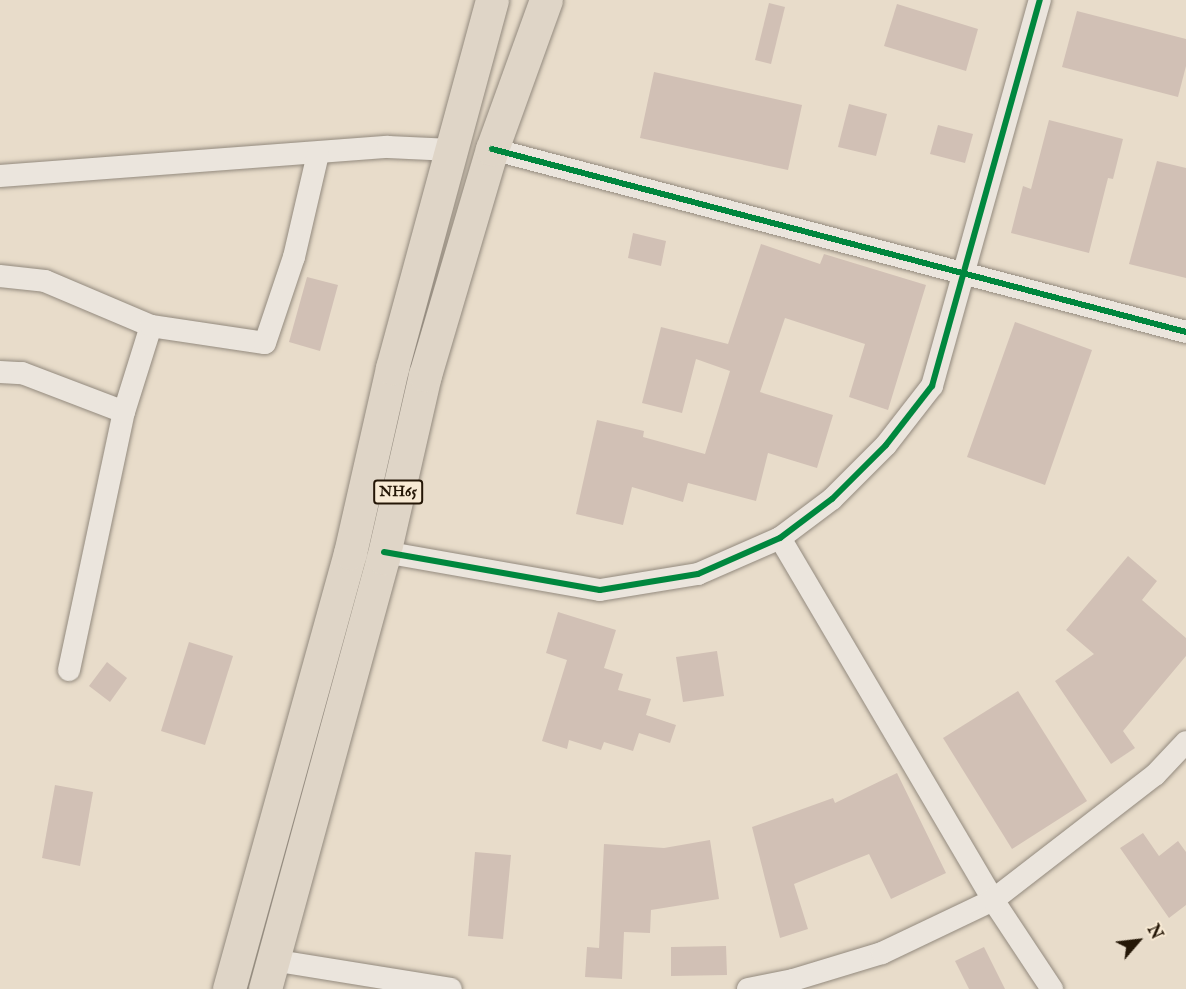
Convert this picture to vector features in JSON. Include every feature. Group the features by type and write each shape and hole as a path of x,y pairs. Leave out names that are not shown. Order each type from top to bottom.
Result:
{"highway":[{"name":"NH65","path":"229,989 350,553 392,368 492,0"},
{"name":"NH65","path":"268,975 384,552 424,375 492,149 546,0"}],"street":[{"path":"384,552 600,590 698,574 780,538 832,499 886,445 932,386 1040,0"},
{"path":"0,176 388,147 452,150"},
{"path":"492,149 1186,332"},
{"path":"0,276 45,281 151,326 265,343 294,257 318,154"},
{"path":"69,670 124,412 151,326"},
{"path":"0,372 22,373 124,412"},
{"path":"780,538 993,900 1052,989"},
{"path":"748,989 793,980 882,953 993,900 1155,775 1186,742"},
{"path":"268,975 452,989"}],"building":[{"path":"769,3 785,7 771,64 755,60"},
{"path":"897,4 978,29 966,71 884,46"},
{"path":"1077,11 1186,39 1186,66 1178,97 1062,67"},
{"path":"654,72 802,105 788,170 640,138"},
{"path":"849,104 887,114 876,156 838,147"},
{"path":"1049,120 1123,139 1113,179 1108,178 1089,253 1011,233 1023,186 1031,189"},
{"path":"938,125 973,134 965,163 930,154"},
{"path":"1157,161 1186,168 1186,278 1129,264"},
{"path":"633,233 666,241 661,266 628,258"},
{"path":"761,244 820,264 824,254 926,285 888,410 849,397 865,344 785,318 760,392 833,415 817,468 768,453 756,501 688,483 683,502 632,487 623,525 576,514 597,420 644,431 643,437 705,454 730,371 696,359 682,413 642,403 661,327 728,344"},
{"path":"307,277 338,285 320,351 289,342"},
{"path":"1015,322 1092,350 1045,485 967,457"},
{"path":"1128,556 1157,581 1142,600 1186,638 1186,656 1123,731 1135,748 1111,764 1055,681 1094,654 1066,630"},
{"path":"558,612 616,630 604,668 623,674 618,690 651,699 646,715 676,725 670,743 639,733 633,751 604,742 601,750 569,740 567,749 542,741 567,660 546,653"},
{"path":"189,642 233,656 205,745 161,731"},
{"path":"717,651 724,696 683,702 676,657"},
{"path":"107,662 127,678 110,702 89,686"},
{"path":"1018,691 1087,801 1012,849 943,738"},
{"path":"897,773 946,873 891,899 869,854 794,884 808,929 780,938 752,827 833,798 835,803"},
{"path":"55,785 93,792 80,866 42,858"},
{"path":"1143,833 1159,856 1178,841 1186,852 1186,905 1169,918 1120,848"},
{"path":"710,840 719,899 651,910 650,933 624,932 622,979 585,977 587,947 599,948 604,844 664,848"},
{"path":"475,852 511,855 503,939 468,936"},
{"path":"726,946 727,975 671,976 671,947"},
{"path":"984,947 1005,989 969,989 955,961"}],"cycle path":[{"path":"384,552 600,590 698,574 780,538 832,499 886,445 932,386 1040,0"},
{"path":"492,149 1186,332"}]}
